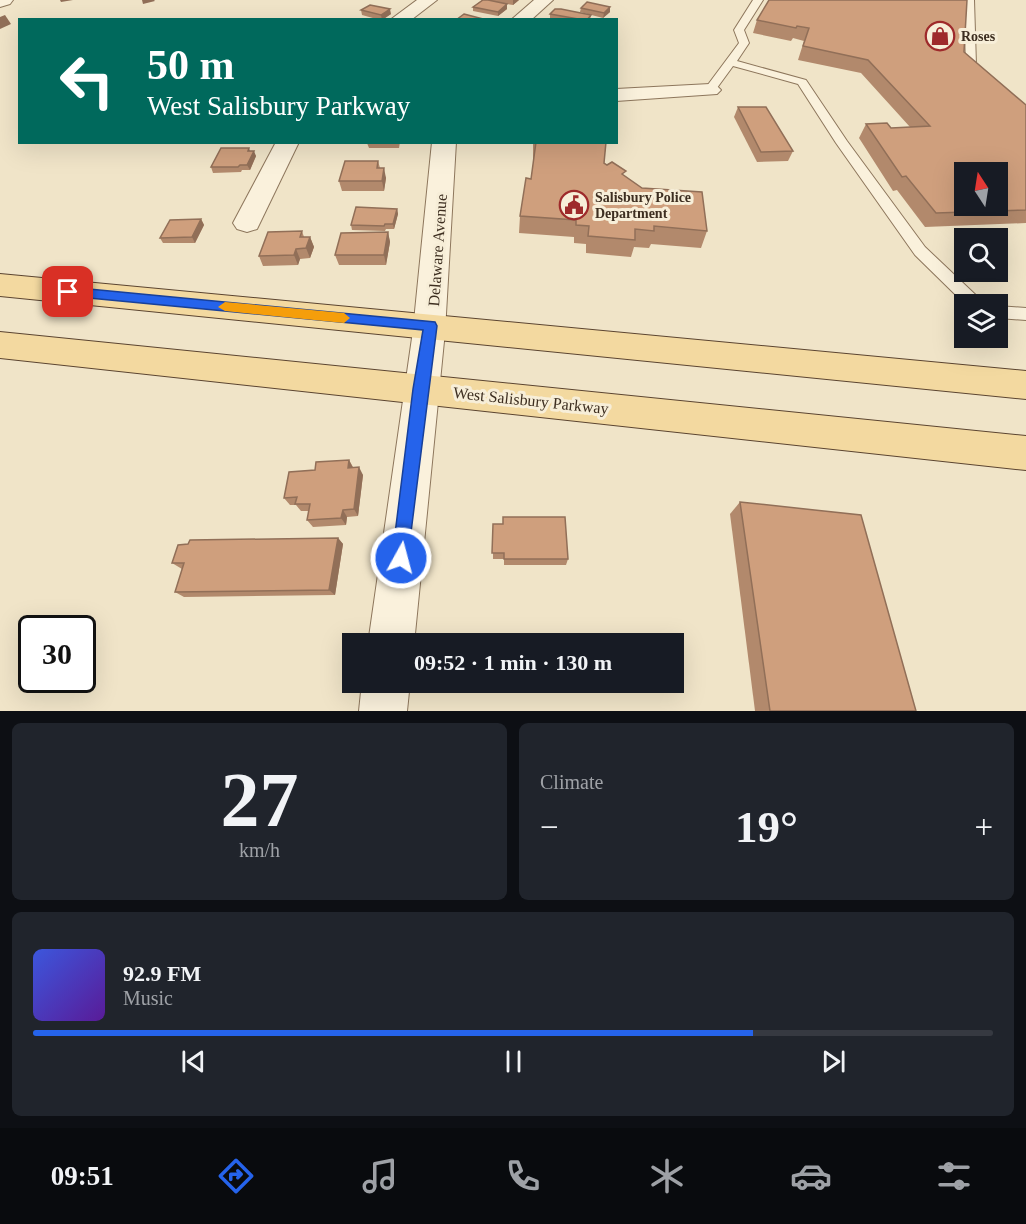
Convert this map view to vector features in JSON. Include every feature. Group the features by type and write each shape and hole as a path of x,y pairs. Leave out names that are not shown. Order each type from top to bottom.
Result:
{"main road":[{"path":"0,285 1026,385"},
{"name":"West Salisbury Parkway","path":"0,345 1026,453"}],"street":[{"path":"402,18 428,0"},
{"path":"522,18 544,0"},
{"path":"618,95 710,90"},
{"path":"248,223 287,144"},
{"name":"Delaware Avenue","path":"392,633 420,389 431,326 444,144"},
{"path":"383,711 385,693"}],"lane":[{"path":"710,90 744,43 739,30 758,0"},
{"path":"969,0 970,66 988,81"},
{"path":"730,62 802,82 842,143 920,251 965,294"},
{"path":"1008,313 1026,314"}],"building":[{"path":"483,0 507,4 498,12 473,7"},
{"path":"769,0 967,0 964,52 1026,105 1026,210 1008,211 1008,162 954,162 954,212 936,213 906,176 902,177 866,124 887,123 891,128 930,126 868,60 803,46 809,28 797,26 796,28 757,20"},
{"path":"587,2 610,7 604,13 581,8"},
{"path":"370,5 390,9 381,15 361,10"},
{"path":"555,9 561,9 591,15 589,18 573,18 550,14"},
{"path":"464,14 479,18 459,18"},
{"path":"738,107 766,107 793,151 761,152"},
{"path":"536,144 606,144 604,163 607,165 612,162 626,171 622,174 642,188 702,192 707,231 654,226 654,231 635,229 635,240 588,236 589,226 576,225 576,220 520,216 526,178 531,179"},
{"path":"221,148 249,148 248,151 254,151 247,165 211,167"},
{"path":"345,161 378,161 377,168 384,168 382,181 339,181"},
{"path":"356,207 397,209 393,224 351,225"},
{"path":"201,219 192,237 160,238 170,220"},
{"path":"302,231 300,237 310,237 306,248 296,249 294,255 259,256 268,232"},
{"path":"388,232 384,255 335,255 341,233"},
{"path":"349,460 348,468 359,467 354,509 343,510 341,518 307,520 310,504 295,504 297,497 284,498 289,472 315,470 316,462"},
{"path":"740,502 861,515 916,711 770,711"},
{"path":"503,517 565,517 568,559 504,559 504,553 492,553 493,524 503,524"},
{"path":"338,538 329,590 175,592 184,563 172,563 178,545 188,544 190,540"}],"slow traffic":[{"path":"225,307 344,318"}],"place":[{"name":"Roses","path":"940,36"},
{"name":"Salisbury Police Department","path":"574,205"}],"route":[{"path":"68,292 431,326 420,389 401,558"}]}
